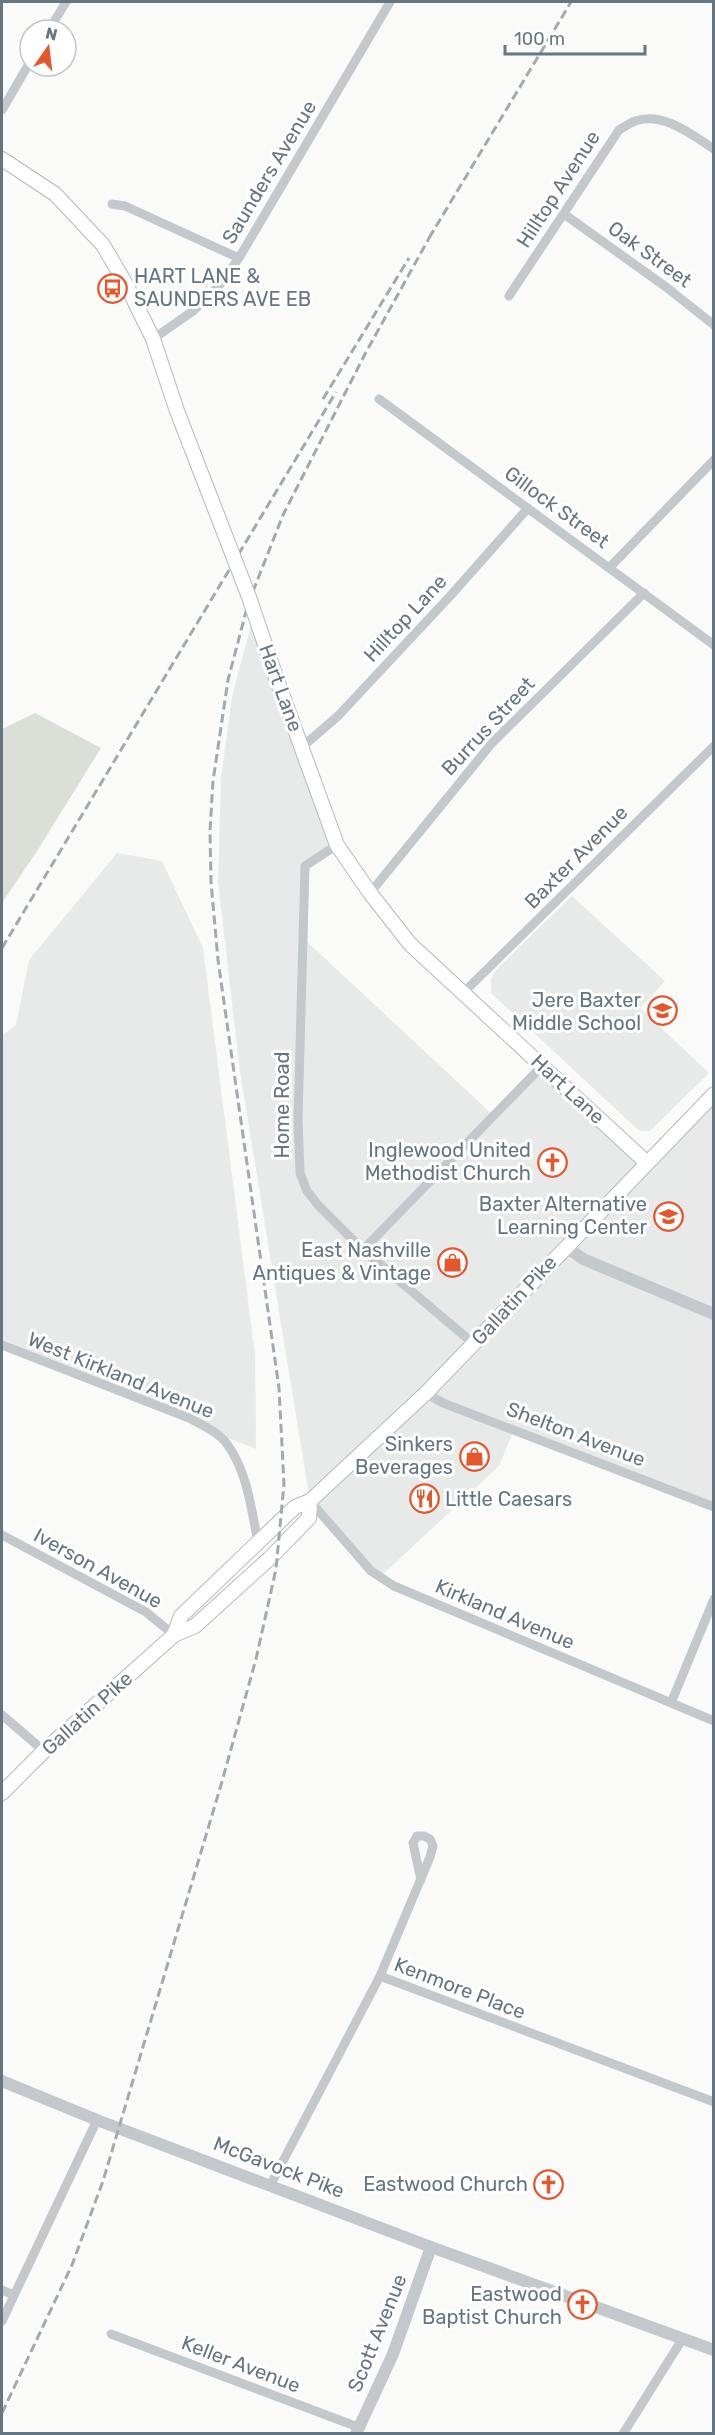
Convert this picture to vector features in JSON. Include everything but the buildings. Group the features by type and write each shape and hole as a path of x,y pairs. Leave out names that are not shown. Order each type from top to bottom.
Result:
{"main road":[{"name":"Hart Lane","path":"2,159 55,194 103,245 128,286 153,339 177,411 249,597 338,845 370,893 410,944 647,1163"},
{"name":"Gallatin Pike","path":"174,1635 181,1616 295,1507 310,1501 426,1393 565,1246 713,1095"},
{"name":"Gallatin Pike","path":"2,1793 44,1751 174,1635 195,1626 269,1559 309,1518 310,1501"}],"street":[{"path":"56,18 66,2"},
{"name":"Saunders Avenue","path":"153,339 193,311 219,286 239,258 390,2"},
{"path":"2,110 21,78"},
{"name":"Hilltop Avenue","path":"509,296 619,130 637,120 654,119 678,126 714,149"},
{"path":"112,204 125,206 239,258"},
{"name":"Oak Street","path":"564,214 666,286 714,325"},
{"name":"Gillock Street","path":"380,399 714,645"},
{"path":"609,568 714,460"},
{"name":"Hilltop Lane","path":"302,747 338,716 452,594 528,508"},
{"name":"Burrus Street","path":"370,893 492,743 644,593"},
{"name":"Baxter Avenue","path":"463,993 714,746"},
{"name":"Home Road","path":"338,845 305,866 298,1153 300,1173 307,1191 363,1250 474,1344"},
{"path":"363,1250 543,1065"},
{"path":"565,1246 583,1259 714,1314"},
{"name":"West Kirkland Avenue","path":"2,1345 189,1418 211,1430 227,1443 246,1479 258,1542"},
{"name":"Shelton Avenue","path":"426,1393 443,1403 714,1507"},
{"name":"Kirkland Avenue","path":"310,1501 371,1571 394,1586 714,1721"},
{"name":"Iverson Avenue","path":"2,1535 146,1612 174,1635"},
{"path":"670,1703 714,1599"},
{"path":"2,1715 44,1751"},
{"path":"380,1976 421,1880"},
{"name":"Kenmore Place","path":"271,2184 380,1976 714,2102"},
{"name":"McGavock Pike","path":"2,2081 97,2120 271,2184 431,2247 714,2350"},
{"path":"2,2321 97,2120"},
{"name":"Scott Avenue","path":"357,2430 393,2355 431,2247"},
{"path":"2,2290 14,2295"},
{"name":"Keller Avenue","path":"111,2334 357,2430"},
{"path":"623,2433 682,2338"}],"shaded area":[{"path":"254,613 337,845 305,867 303,938 494,1116 543,1065 647,1163 713,1094 714,1305 710,1313 714,1314 713,1507 514,1430 499,1466 380,1577 310,1501 240,1072 218,882 221,779 232,697"},
{"path":"35,713 101,748 2,903 2,729"},
{"path":"117,853 162,861 203,948 255,1355 256,1449 2,1348 2,1036 16,1025 29,960"},
{"path":"572,896 665,981 640,1008 709,1073 650,1131 640,1131 636,1128 491,993 491,979 496,970"}],"railway":[{"path":"429,238 571,2"},
{"path":"2,2413 72,2265 103,2181 221,1785 256,1659 276,1569 284,1484 279,1388 218,960 211,882 210,831 213,781 228,680 248,604 283,515 365,354 433,231"},
{"path":"323,399 409,258"},
{"path":"2,948 336,392"}],"place":[{"name":"HART LANE & SAUNDERS AVE EB","path":"113,288"},
{"name":"Jere Baxter Middle School","path":"662,1011"},
{"name":"Inglewood United Methodist Church","path":"552,1162"},
{"name":"Baxter Alternative Learning Center","path":"668,1216"},
{"name":"East Nashville Antiques & Vintage","path":"452,1262"},
{"name":"Sinkers Beverages","path":"474,1456"},
{"name":"Little Caesars","path":"424,1499"},
{"name":"Eastwood Church","path":"549,2184"},
{"name":"Eastwood Baptist Church","path":"583,2305"}]}
